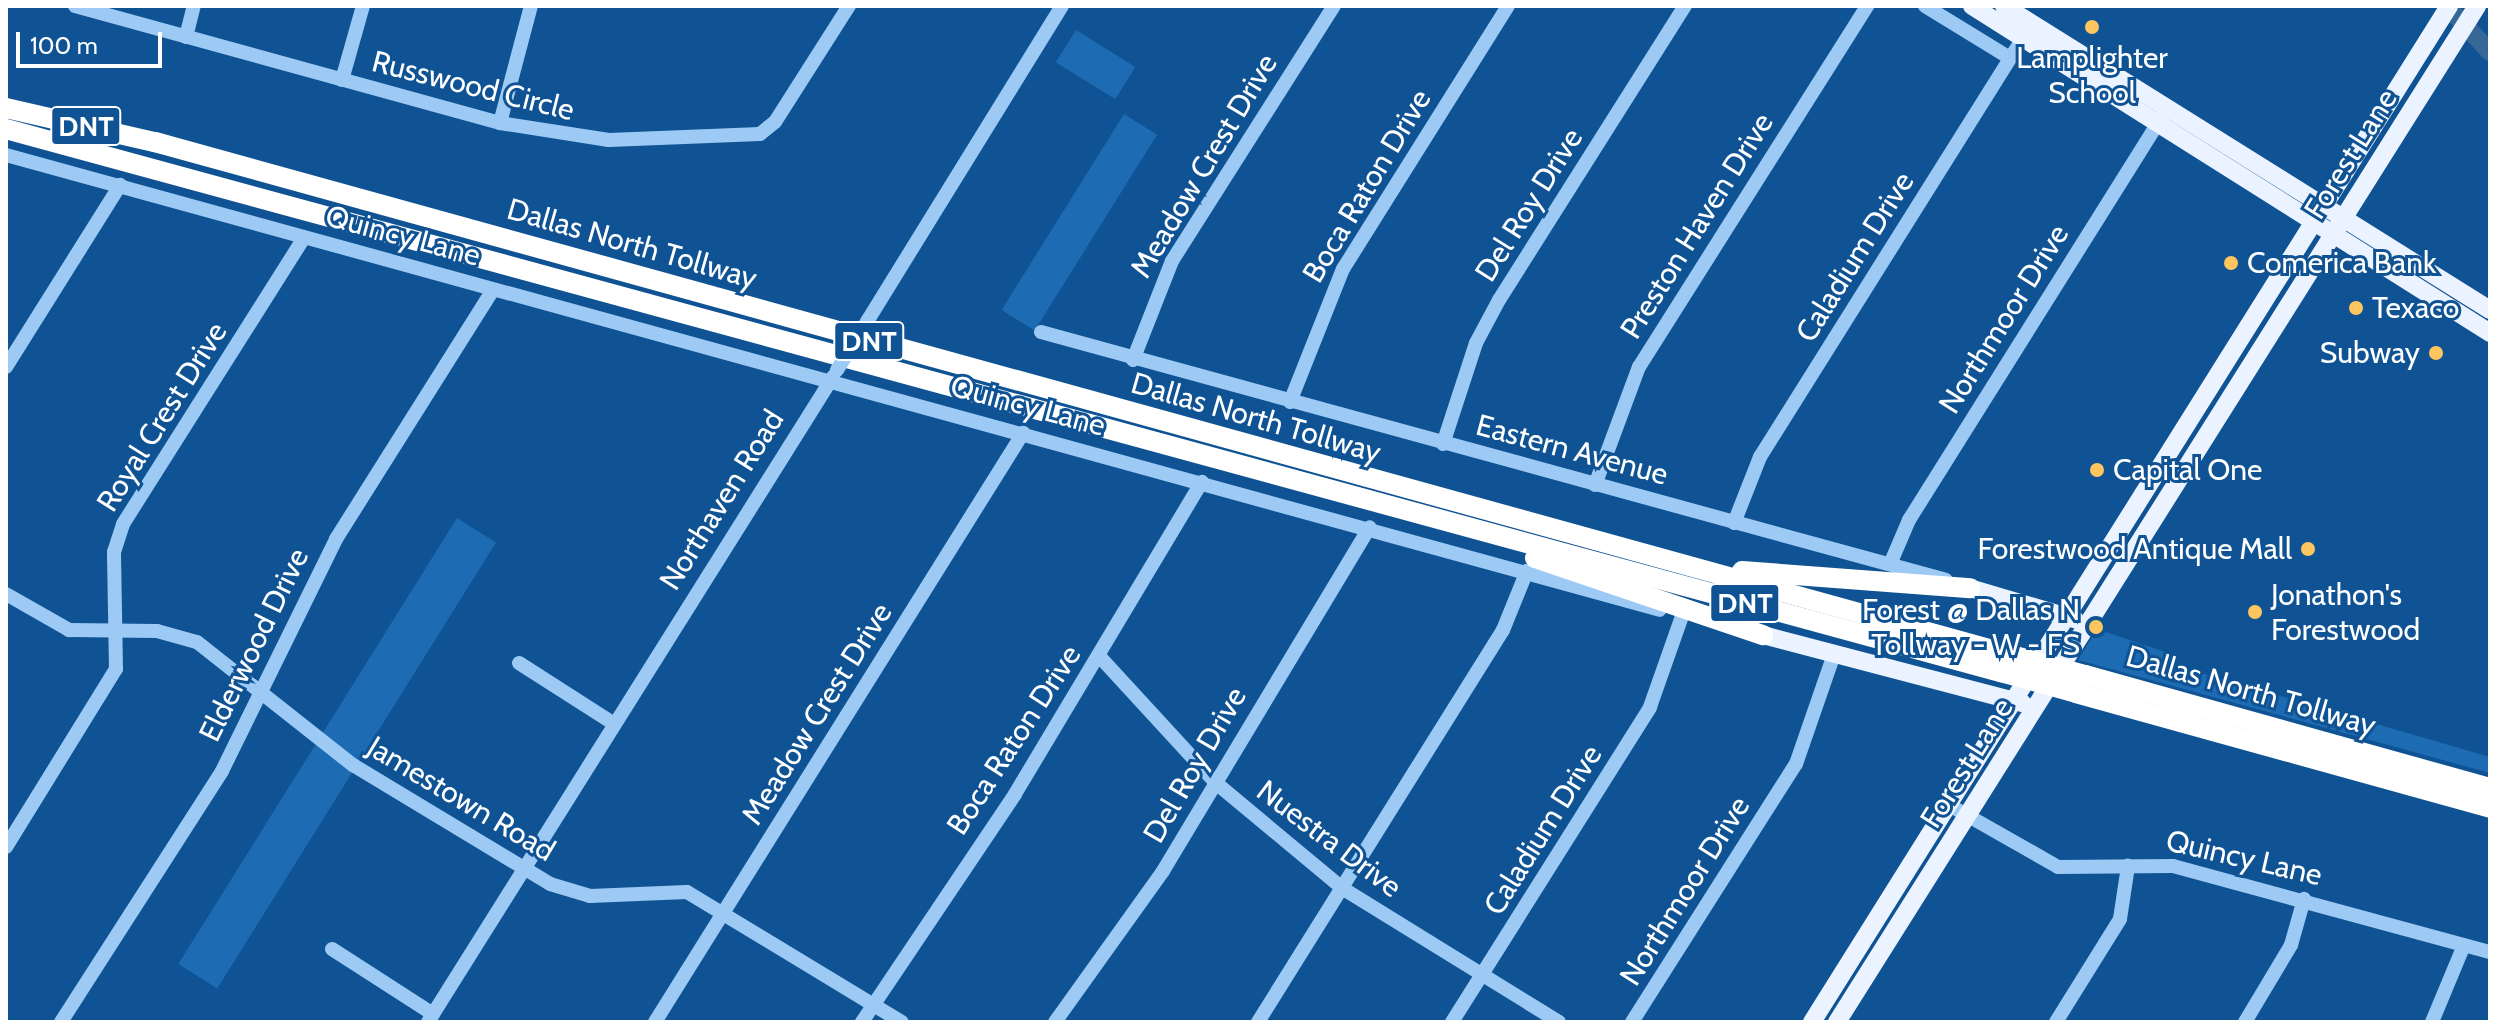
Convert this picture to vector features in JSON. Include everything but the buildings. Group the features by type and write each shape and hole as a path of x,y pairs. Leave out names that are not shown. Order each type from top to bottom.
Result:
{"highway":[{"name":"Dallas North Tollway","path":"9,119 1490,534 2490,788"},
{"name":"Dallas North Tollway","path":"9,119 1671,563 2006,664"},
{"path":"1490,534 1527,556 1763,635"},
{"path":"1671,563 1970,588"},
{"name":"Dallas North Tollway","path":"2081,684 2490,808"}],"main road":[{"path":"1972,6 2027,31 2162,116 2314,223 2490,333"},
{"path":"2004,6 2027,31"},
{"name":"Forest Lane","path":"1837,1022 2477,6"},
{"name":"Forest Lane","path":"1812,1022 2445,13"},
{"path":"2162,116 2343,217 2490,310"},
{"path":"2440,302 2450,285"},
{"path":"2248,370 2261,307"},
{"path":"2202,400 2221,412"},
{"name":"Eastern Avenue","path":"1970,588 2067,615 2086,627"},
{"name":"Quincy Lane","path":"1763,635 1975,693 2036,705"},
{"path":"1975,693 1992,714 1990,737"},
{"path":"1876,920 1894,931"}],"street":[{"name":"Russwood Circle","path":"75,6 500,123 609,140 760,134 775,122 849,6"},
{"path":"186,37 194,6"},
{"path":"342,80 363,6"},
{"path":"500,123 531,6"},
{"name":"Northaven Road","path":"430,1018 1062,6"},
{"name":"Meadow Crest Drive","path":"1133,360 1172,261 1334,6"},
{"name":"Boca Raton Drive","path":"1290,402 1343,269 1508,6"},
{"name":"Del Roy Drive","path":"1443,444 1488,321 1685,6"},
{"name":"Preston Haven Drive","path":"1595,485 1639,367 1867,6"},
{"path":"1925,6 2010,58"},
{"name":"Caladium Drive","path":"1734,523 1760,457 2027,31"},
{"name":"Northmoor Drive","path":"1891,562 1909,520 2162,116"},
{"name":"Quincy Lane","path":"6,155 493,290 833,377 1023,433 1682,616 1763,635"},
{"path":"6,367 120,185"},
{"name":"Royal Crest Drive","path":"6,847 116,669 114,552 123,524 304,238"},
{"name":"Elderwood Drive","path":"61,1022 222,771 336,539 493,290"},
{"name":"Eastern Avenue","path":"1041,332 1133,360 1734,523 1891,562 1970,588"},
{"name":"Meadow Crest Drive","path":"655,1022 1023,433"},
{"name":"Boca Raton Drive","path":"862,1022 1100,657 1202,482"},
{"name":"Del Roy Drive","path":"1055,1022 1216,783 1370,527"},
{"path":"1258,1022 1503,630 1527,571"},
{"name":"Jamestown Road","path":"6,594 69,630 157,631 197,642 261,688 353,765 523,869 569,892 687,892 725,910 902,1022"},
{"name":"Caladium Drive","path":"1452,1022 1650,707 1682,616"},
{"name":"Northmoor Drive","path":"1632,1022 1808,742 1834,654"},
{"name":"Nuestra Drive","path":"1100,657 1216,783 1342,888 1559,1022"},
{"path":"519,663 613,723"},
{"name":"Quincy Lane","path":"1949,805 2058,867 2173,866 2304,899 2490,952"},
{"path":"2056,1022 2120,919 2128,866"},
{"path":"2245,1022 2291,945 2304,899"},
{"path":"2432,1022 2464,945"},
{"path":"332,949 430,1018"}],"shaded area":[{"path":"1076,30 1135,67 1115,99 1056,62"},
{"path":"1124,114 1157,135 1035,331 1002,310"},
{"path":"457,518 496,542 217,988 178,964"},
{"path":"2097,629 2174,655 2170,664 2490,757 2490,773 2078,660"}],"waterway":[{"path":"2447,6 2490,52"}],"place":[{"name":"Lamplighter School","path":"2092,27"},
{"name":"Comerica Bank","path":"2231,263"},
{"name":"Texaco","path":"2356,308"},
{"name":"Subway","path":"2436,353"},
{"name":"Capital One","path":"2097,470"},
{"name":"Forestwood Antique Mall","path":"2308,549"},
{"name":"Jonathon's Forestwood","path":"2255,612"},
{"name":"Forest @ Dallas N Tollway - W - FS","path":"2096,627"}]}
